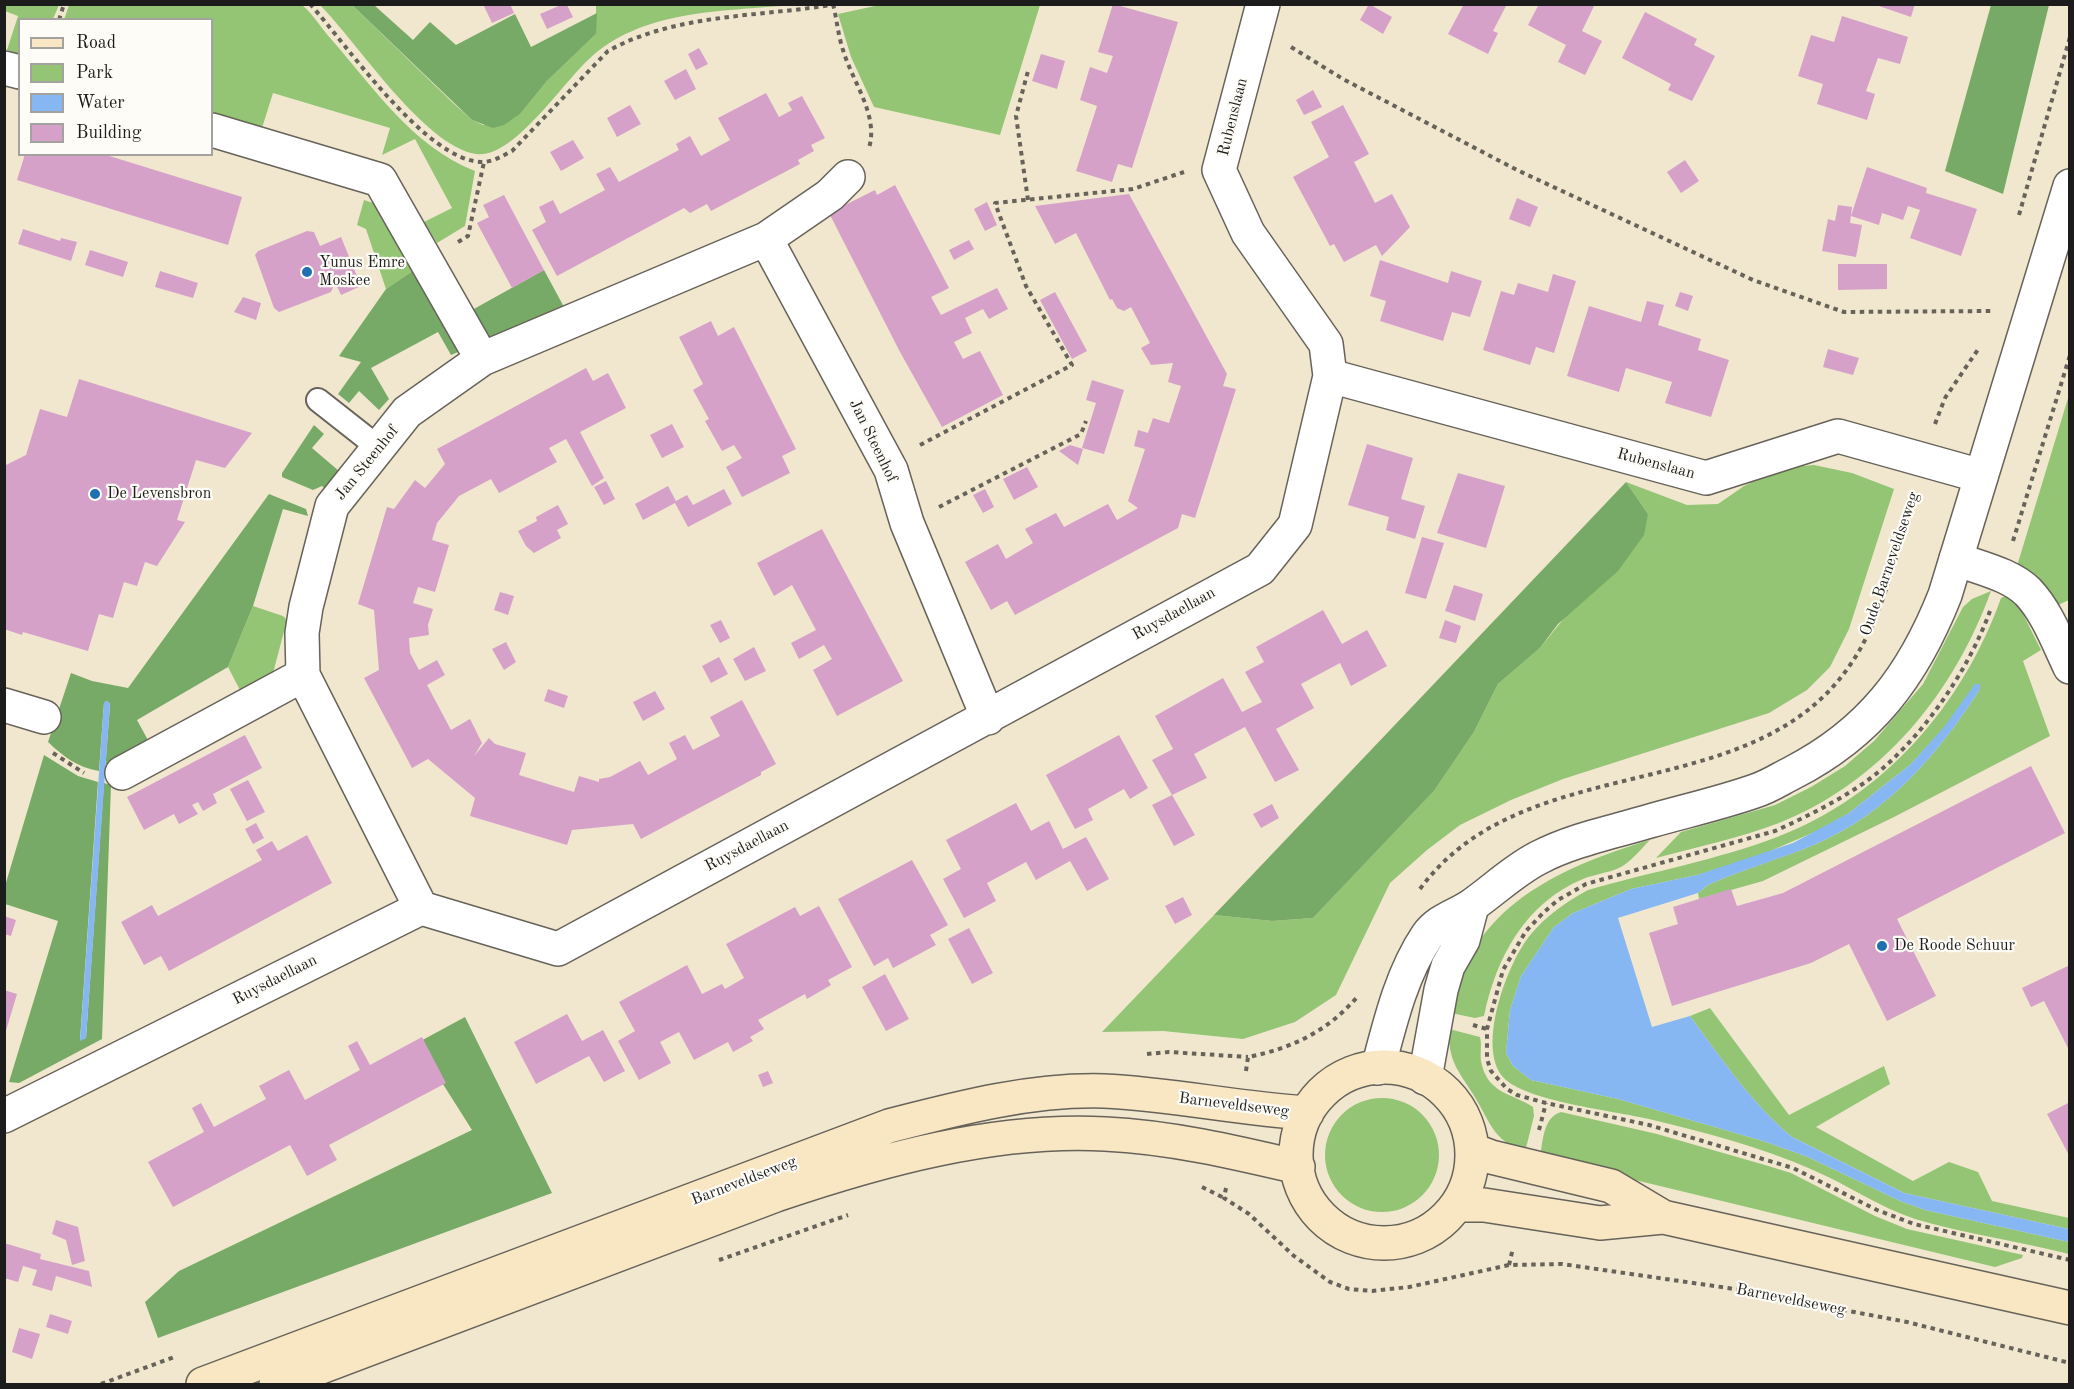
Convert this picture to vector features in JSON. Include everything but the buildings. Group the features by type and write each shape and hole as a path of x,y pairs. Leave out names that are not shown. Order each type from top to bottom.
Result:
{"main road":[{"path":"1394,1068 1425,1078 1440,1087 1463,1115 1472,1150 1471,1169 1457,1205 1444,1220 1428,1232 1410,1240 1390,1244 1352,1237 1334,1228 1319,1215 1307,1198 1298,1167 1297,1140 1307,1113 1325,1090 1341,1078 1359,1071 1394,1068"},
{"name":"Barneveldseweg","path":"203,1384 878,1131 938,1114 997,1100 1064,1092 1104,1091 1307,1113"},
{"name":"Barneveldseweg","path":"276,1384 776,1195 851,1169 925,1152 987,1141 1060,1134 1104,1134 1156,1138 1298,1167"},
{"path":"1472,1150 1491,1157 1611,1186 1663,1217"},
{"path":"1457,1205 1484,1204 1600,1223 1663,1217 2070,1308"}],"street":[{"name":"Rubenslaan","path":"1260,13 1219,170 1248,232 1326,344"},
{"path":"213,130 380,180 482,359"},
{"name":"Jan Steenhof","path":"421,908 303,675 302,633 306,607 332,506 407,412 482,359 766,239 830,195 848,177"},
{"path":"1378,1068 1403,982 1420,949 1438,924 1472,906 1491,889 1539,857 1580,841 1757,790 1816,760 1852,735 1885,702 1906,673 1930,631 1956,559 2070,186"},
{"name":"Jan Steenhof","path":"766,239 888,462 907,523 988,718"},
{"name":"Ruysdaellaan","path":"4,1116 421,908 558,949 1260,570 1295,525 1330,376 1326,344"},
{"name":"Rubenslaan","path":"1330,376 1706,478 1838,436 1981,476"},
{"path":"1956,559 2002,575 2028,592 2043,613 2070,667"},
{"path":"123,774 303,675"},
{"path":"4,705 44,717"},
{"path":"1425,1078 1441,990 1448,966 1462,940 1472,906"}],"lane":[{"path":"318,400 379,448"}],"path":[{"path":"310,4 411,121 457,156 484,162 496,160 512,151 608,51 625,42 664,28 835,5 843,50 871,119 872,134 861,164 848,177"},
{"path":"1260,13 1284,43 1343,79 1417,119 1631,225 1754,280 1844,312 1991,311"},
{"path":"2017,220 2070,37"},
{"path":"1028,200 1016,116 1029,71"},
{"path":"426,261 468,236 484,162"},
{"path":"888,462 1072,365 1026,286 995,203 1133,189 1179,172 1219,170"},
{"path":"1988,320 1994,300"},
{"name":"Oude Barneveldseweg","path":"1427,880 1459,848 1515,814 1553,800 1734,750 1765,738 1792,723 1811,708 1847,670 1873,624 1944,398 1979,348 1982,339"},
{"path":"2002,575 2070,355"},
{"path":"907,523 1081,434 1086,421"},
{"path":"1632,870 1578,888 1558,900 1526,931 1503,970 1487,1029 1487,1059 1491,1071 1499,1082 1517,1095 1649,1125 1793,1168 1878,1210 1914,1224 2070,1260"},
{"path":"1169,1052 1248,1057"},
{"path":"1194,1186 1224,1198"},
{"path":"713,1262 858,1211"},
{"name":"Barneveldseweg","path":"1509,1265 1562,1264 1728,1288 1907,1322 2070,1363"}],"green space":[{"path":"5,4 59,5 53,18 18,18 18,54 7,50 18,16 5,11"},
{"path":"884,4 1040,5 1000,135 874,107 851,57 838,14"},
{"path":"69,5 302,5 395,114 432,147 475,171 465,226 437,243 424,222 452,208 415,139 382,155 390,128 273,93 262,128 213,112 213,18 65,18"},
{"path":"320,5 352,5 452,102 472,120 483,125 521,113 547,81 596,34 596,5 791,5 684,16 633,31 609,43 588,60 521,133 490,153 476,154 456,147 435,133 414,113"},
{"path":"352,5 374,5 413,40 430,22 456,45 515,14 531,47 597,13 596,34 547,81 521,113 504,125 493,128 472,120"},
{"path":"1991,5 2049,5 2003,194 1945,171"},
{"path":"364,200 379,205 414,270 386,289 366,229 357,225"},
{"path":"414,270 458,352 451,355 438,332 371,368 389,399 379,410 359,391 349,403 338,394 361,362 339,356 386,289"},
{"path":"544,270 564,307 552,319 488,337 472,310"},
{"path":"2069,395 2069,600 2056,606 2017,566"},
{"path":"314,425 324,434 312,448 339,471 324,488 322,486 313,490 282,477 282,473"},
{"path":"1814,465 1852,473 1894,489 1849,629 1830,667 1807,690 1769,713 1563,779 1511,800 1460,825 1427,850 1390,883 1336,995 1295,1022 1243,1039 1163,1031 1102,1032 1214,915 1272,921 1313,918 1434,791 1474,732 1498,684 1540,648 1648,514 1626,482 1687,505 1718,504 1744,486 1781,468"},
{"path":"1626,482 1648,514 1644,535 1618,571 1558,624 1540,648 1498,684 1474,732 1434,791 1313,918 1272,921 1214,915"},
{"path":"269,494 306,509 308,516 283,509 253,606 228,667 137,720 149,742 105,772 110,704 107,701 104,703 99,771 71,761 48,742 71,673 92,681 128,688"},
{"path":"1991,591 1957,665 1935,698 1910,730 1882,758 1850,784 1816,805 1779,823 1734,838 1656,858 1681,832 1775,805 1845,766 1874,741 1923,684 1963,607 1972,599"},
{"path":"2006,596 2018,604 2041,650 2023,661 2050,736 1894,817 1763,881 1699,899 1698,893 1708,885 1816,844 1866,816 1910,779 1929,758 1980,689 1911,764 1849,813 1817,831 1756,857 1697,875 1631,889 1573,913 1554,927 1521,976 1510,1010 1506,1053 1513,1066 1531,1080 1618,1099 1763,1141 1808,1157 1900,1201 1925,1210 2069,1242 2069,1254 1915,1219 1826,1176 1773,1154 1669,1124 1549,1099 1529,1093 1503,1077 1496,1063 1493,1045 1498,1004 1513,963 1522,947 1550,915 1588,890 1707,859 1777,837 1816,819 1852,797 1885,771 1915,742 1942,709 1965,674 1985,637 2001,598"},
{"path":"253,606 283,616 287,620 272,677 242,694 228,667"},
{"path":"44,755 78,776 98,782 80,1040 86,1038 104,783 111,785 102,1039 19,1083 9,1082 58,921 5,904 5,886"},
{"path":"1650,840 1623,866 1583,879 1563,889 1529,918 1505,953 1489,994 1484,1016 1475,1018 1451,1013 1466,965 1480,940 1498,918 1520,899 1569,870 1623,848"},
{"path":"1710,1008 1789,1115 1884,1066 1890,1084 1816,1127 1913,1181 1949,1162 1978,1172 1992,1201 2069,1218 2069,1229 1904,1193 1792,1137 1750,1095 1690,1016"},
{"path":"465,1017 552,1193 158,1338 145,1302 179,1271 472,1130 417,1043"},
{"path":"1449,1029 1480,1037 1481,1061 1489,1080 1501,1091 1533,1107 1534,1116 1525,1152 1505,1142 1488,1121 1452,1057"},
{"path":"1382,1098 1404,1102 1422,1115 1435,1133 1439,1155 1435,1177 1422,1195 1404,1208 1382,1212 1360,1208 1342,1195 1329,1177 1325,1155 1329,1133 1342,1115 1360,1102"},
{"path":"1561,1112 1657,1134 1791,1173 1875,1216 1907,1229 2023,1255 2022,1258 1995,1267 1540,1157 1547,1124"}],"water":[{"path":"1975,684 1980,684 1980,689 1929,758 1910,779 1866,816 1816,844 1721,879 1698,893 1618,918 1652,1027 1690,1016 1750,1095 1792,1137 1904,1193 2069,1229 2069,1242 1925,1210 1900,1201 1808,1157 1763,1141 1618,1099 1531,1080 1513,1066 1506,1053 1510,1010 1521,976 1554,927 1573,913 1631,889 1697,875 1793,843 1849,813 1911,764 1944,727"},
{"path":"107,701 110,704 86,1038 80,1041 104,702"}],"place":[{"name":"Yunus Emre Moskee","path":"307,272"},
{"name":"De Levensbron","path":"95,494"},
{"name":"De Roode Schuur","path":"1882,946"}]}
